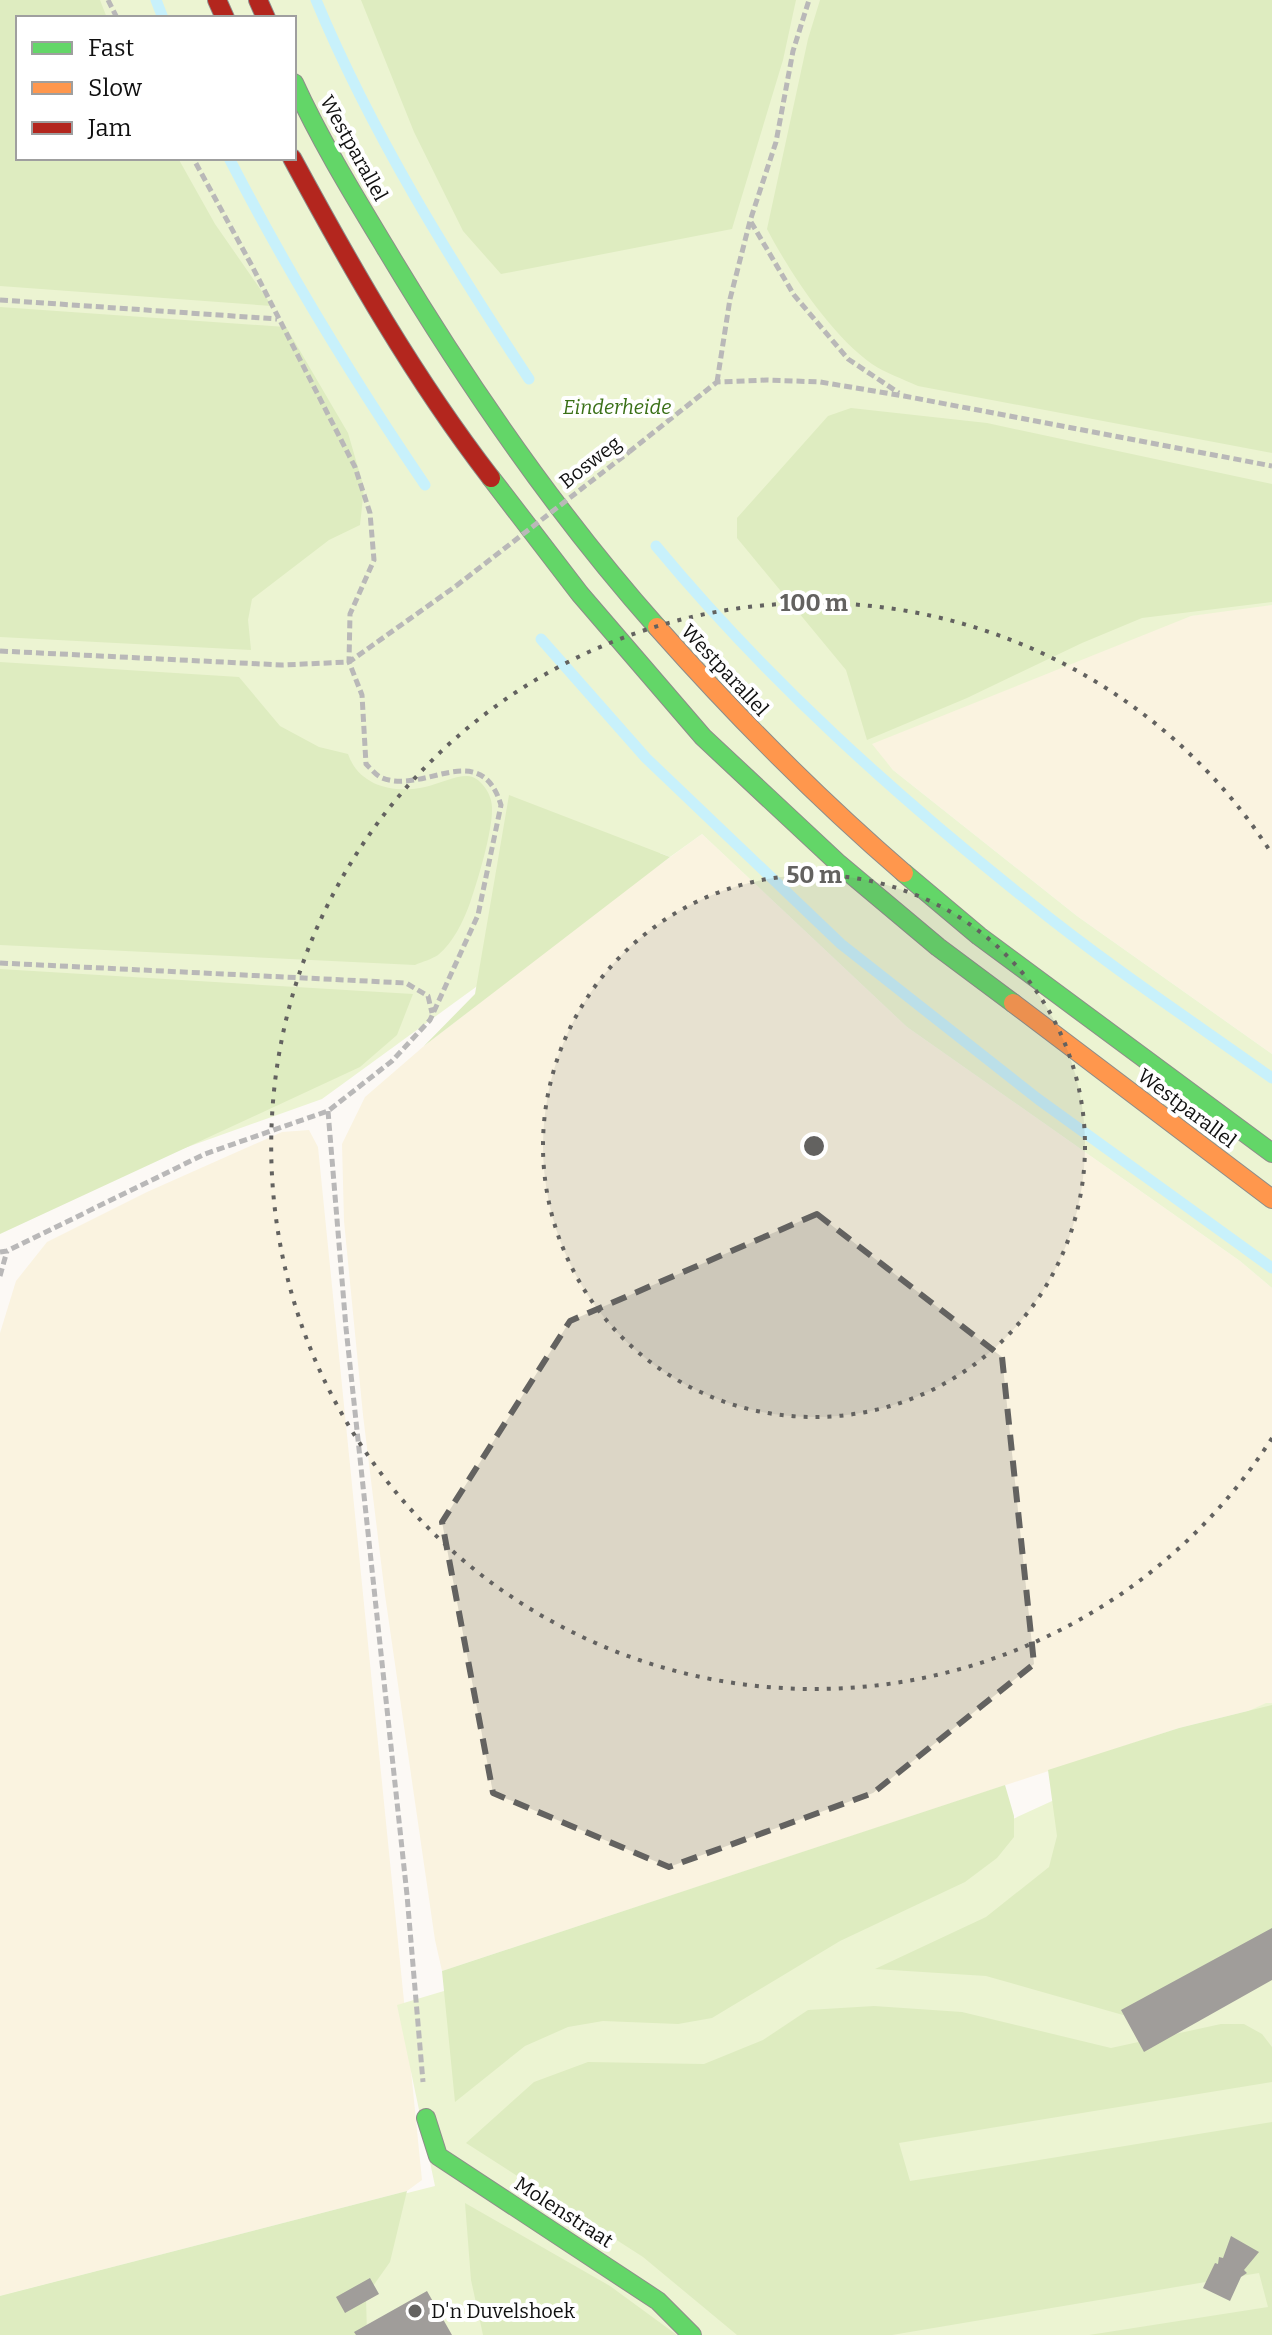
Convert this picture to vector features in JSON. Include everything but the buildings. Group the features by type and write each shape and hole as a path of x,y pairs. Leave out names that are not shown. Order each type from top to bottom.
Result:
{"main road":[{"name":"Westparallel","path":"296,87 400,274 451,358 511,447 606,571 737,717 864,838 960,921 1272,1153"},
{"name":"Westparallel","path":"293,160 358,280 482,467 580,594 703,737 839,864 938,947 1272,1199"},
{"name":"Molenstraat","path":"426,2118 438,2156 658,2301 692,2335"}],"path":[{"path":"809,0 793,51 776,142 750,221 730,299 717,382 820,382 1272,466"},
{"path":"0,1276 4,1252 205,1154 328,1111 392,1061 430,1020 478,915 501,805 496,788 483,775 462,770 400,781 379,776 366,764 362,695 349,662 350,614 374,560 370,513 355,467 194,160"},
{"path":"750,221 794,295 848,359 904,396"},
{"path":"0,300 277,319"},
{"name":"Bosweg","path":"0,651 282,665 349,662 456,586 717,382"},
{"path":"0,963 406,983 428,996 432,1014"},
{"path":"328,1111 346,1328 407,1895 426,2118"}],"highlighted area":[{"path":"817,1214 1002,1357 1034,1664 873,1793 669,1867 493,1793 442,1522 570,1321"}],"shaded area":[{"path":"1272,602 1272,1054 1077,916 893,770 867,740 1114,629"},
{"path":"702,834 907,1027 1240,1261 1272,1288 1272,1705 1179,1728 442,1971 385,1595 363,1415 344,1221 342,1144 365,1097 424,1046 618,895"},
{"path":"309,1130 318,1147 422,2180 407,2191 0,2296 0,1333 16,1281 47,1242 147,1192 282,1132"}],"green space":[{"name":"Einderheide","path":"0,0 1272,0 1272,605 1191,616 872,744 893,770 1077,916 1272,1054 1272,1288 1240,1261 907,1027 702,834 670,857 660,853 322,1099 0,1214"},
{"path":"0,0 100,0 106,16 16,16 16,160 179,160 215,224 272,306 0,286"},
{"path":"361,0 796,0 783,60 732,229 501,274 463,231 414,132"},
{"path":"820,0 1272,0 1272,453 918,386 872,364 842,337 787,265 767,229 808,39"},
{"path":"0,307 286,327 348,433 364,488 360,525 329,540 252,599 248,620 251,650 0,637"},
{"path":"851,408 987,423 1272,484 1272,602 1142,618 867,740 846,670 737,538 737,518 828,416"},
{"path":"0,662 239,677 280,726 319,747 348,754 360,774 379,785 413,789 462,776 476,779 490,797 492,817 477,882 457,931 438,955 415,965 0,945"},
{"path":"509,795 670,857 424,1046 475,994"},
{"path":"0,969 413,994 397,1035 360,1067 0,1234"},
{"path":"1266,1703 1272,1703 1272,2335 0,2335 0,2296 435,2186 397,2005 1002,1824"},
{"path":"1272,1705 1272,1968 1189,2007 1123,2015 986,1976 875,1969 986,1917 1049,1867 1057,1836 1048,1770 1179,1728"},
{"path":"1005,1785 1014,1816 1014,1837 997,1858 965,1882 840,1941 712,2018 678,2024 603,2021 568,2027 525,2046 455,2102 442,1971"},
{"path":"874,2006 962,2012 1111,2048 1221,2024 1244,2024 1262,2034 1272,2047 1272,2082 899,2143 910,2181 1272,2122 1272,2335 1089,2335 1268,2307 1259,2273 892,2335 737,2335 643,2257 466,2143 534,2082 588,2062 704,2064 763,2040 808,2010"},
{"path":"407,2191 390,2262 366,2296 367,2335 0,2335 0,2296"},
{"path":"465,2203 610,2286 677,2335 483,2335 471,2280"}],"waterway":[{"path":"156,0 162,16"},
{"path":"316,0 387,147 470,288 529,379"},
{"path":"230,160 322,324 425,485"},
{"path":"656,546 788,690 931,821 1091,949 1272,1078"},
{"path":"541,639 646,758 841,944 1038,1099 1272,1268"}],"traffic: fast":[{"path":"296,87 361,207 479,395 546,491 657,627"},
{"path":"491,478 580,594 703,737 839,864 938,947 1013,1003"},
{"path":"904,873 979,936 1272,1153"},
{"path":"426,2118 438,2156 658,2301 692,2335"}],"traffic: slow":[{"path":"657,627 776,754 904,873"},
{"path":"1013,1003 1272,1199"}],"traffic: jam":[{"path":"217,0 224,16"},
{"path":"258,0 265,16"},
{"path":"293,160 385,322 491,478"}],"place":[{"name":"D'n Duvelshoek","path":"415,2311"}]}
